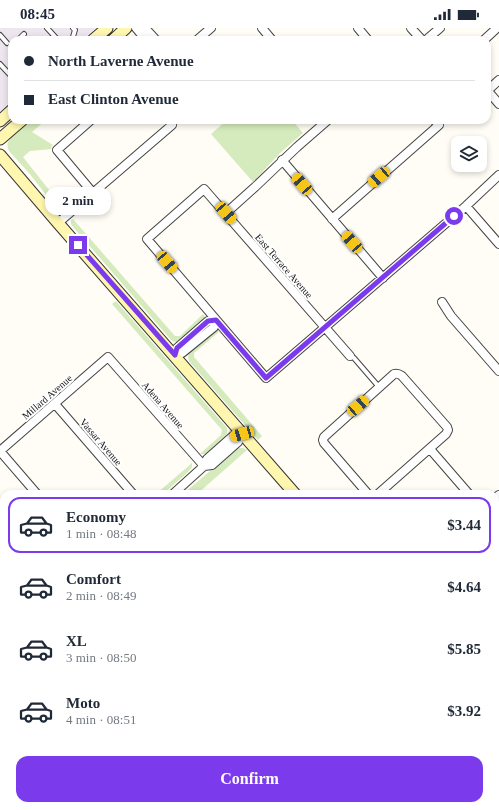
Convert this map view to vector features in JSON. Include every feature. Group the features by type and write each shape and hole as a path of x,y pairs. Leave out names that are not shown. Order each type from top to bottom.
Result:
{"street":[{"path":"98,36 107,28"},
{"path":"117,36 126,28"},
{"path":"136,28 143,36"},
{"path":"145,28 152,36"},
{"path":"202,36 211,28"},
{"path":"262,28 269,36"},
{"path":"358,28 365,36"},
{"path":"411,28 418,36"},
{"path":"431,36 440,28"},
{"path":"489,36 498,28"},
{"path":"491,87 499,80"},
{"path":"491,95 499,104"},
{"path":"0,121 8,114"},
{"path":"0,139 17,124"},
{"path":"86,124 57,150 93,193"},
{"path":"58,223 168,124"},
{"path":"226,213 282,160 323,124"},
{"path":"332,219 434,124"},
{"path":"0,155 291,490"},
{"path":"282,160 383,278"},
{"path":"175,355 177,348 208,321 216,320 266,378 466,206 499,175"},
{"name":"East Terrace Avenue","path":"216,320 147,239 204,188 350,356"},
{"path":"466,206 499,244"},
{"path":"442,302 451,316 499,371"},
{"name":"Millard Avenue","path":"0,451 108,357"},
{"name":"Adena Avenue","path":"108,357 204,466"},
{"path":"364,490 324,444 323,439 326,434 394,374 400,374 447,427 448,431 430,449 383,490"},
{"name":"Vassar Avenue","path":"55,404 130,490"},
{"path":"177,490 204,466 212,465 238,442 242,434"},
{"path":"430,449 466,490"},
{"path":"0,451 34,490"}],"lane":[{"path":"47,28 54,36"},
{"path":"0,35 7,43"},
{"path":"0,64 8,73"},
{"path":"350,356 354,358 379,387"}],"shaded area":[{"path":"0,28 96,28 87,36 8,36 8,105 0,112"}],"green space":[{"path":"27,124 41,124 32,132 53,145 51,147 52,149 30,151 23,157 61,205 65,205 82,189 82,195 65,210 61,211 57,209 29,173 9,151 8,142"},
{"path":"222,124 295,124 303,133 280,153 253,182 211,134"},
{"path":"73,219 175,336 180,336 203,314 205,317 204,320 179,342 172,341 73,227 71,220"},
{"path":"116,301 227,428 224,439 209,453 200,454 221,435 222,430 112,304"},
{"path":"217,330 219,332 194,353 194,357 262,436 258,440 189,361 189,353"},
{"path":"237,448 247,450 202,490 188,490"},
{"path":"192,463 192,467 188,472 168,490 161,490"}],"route":[{"path":"78,245 175,355 177,348 208,321 216,320 266,378 454,216"}]}
